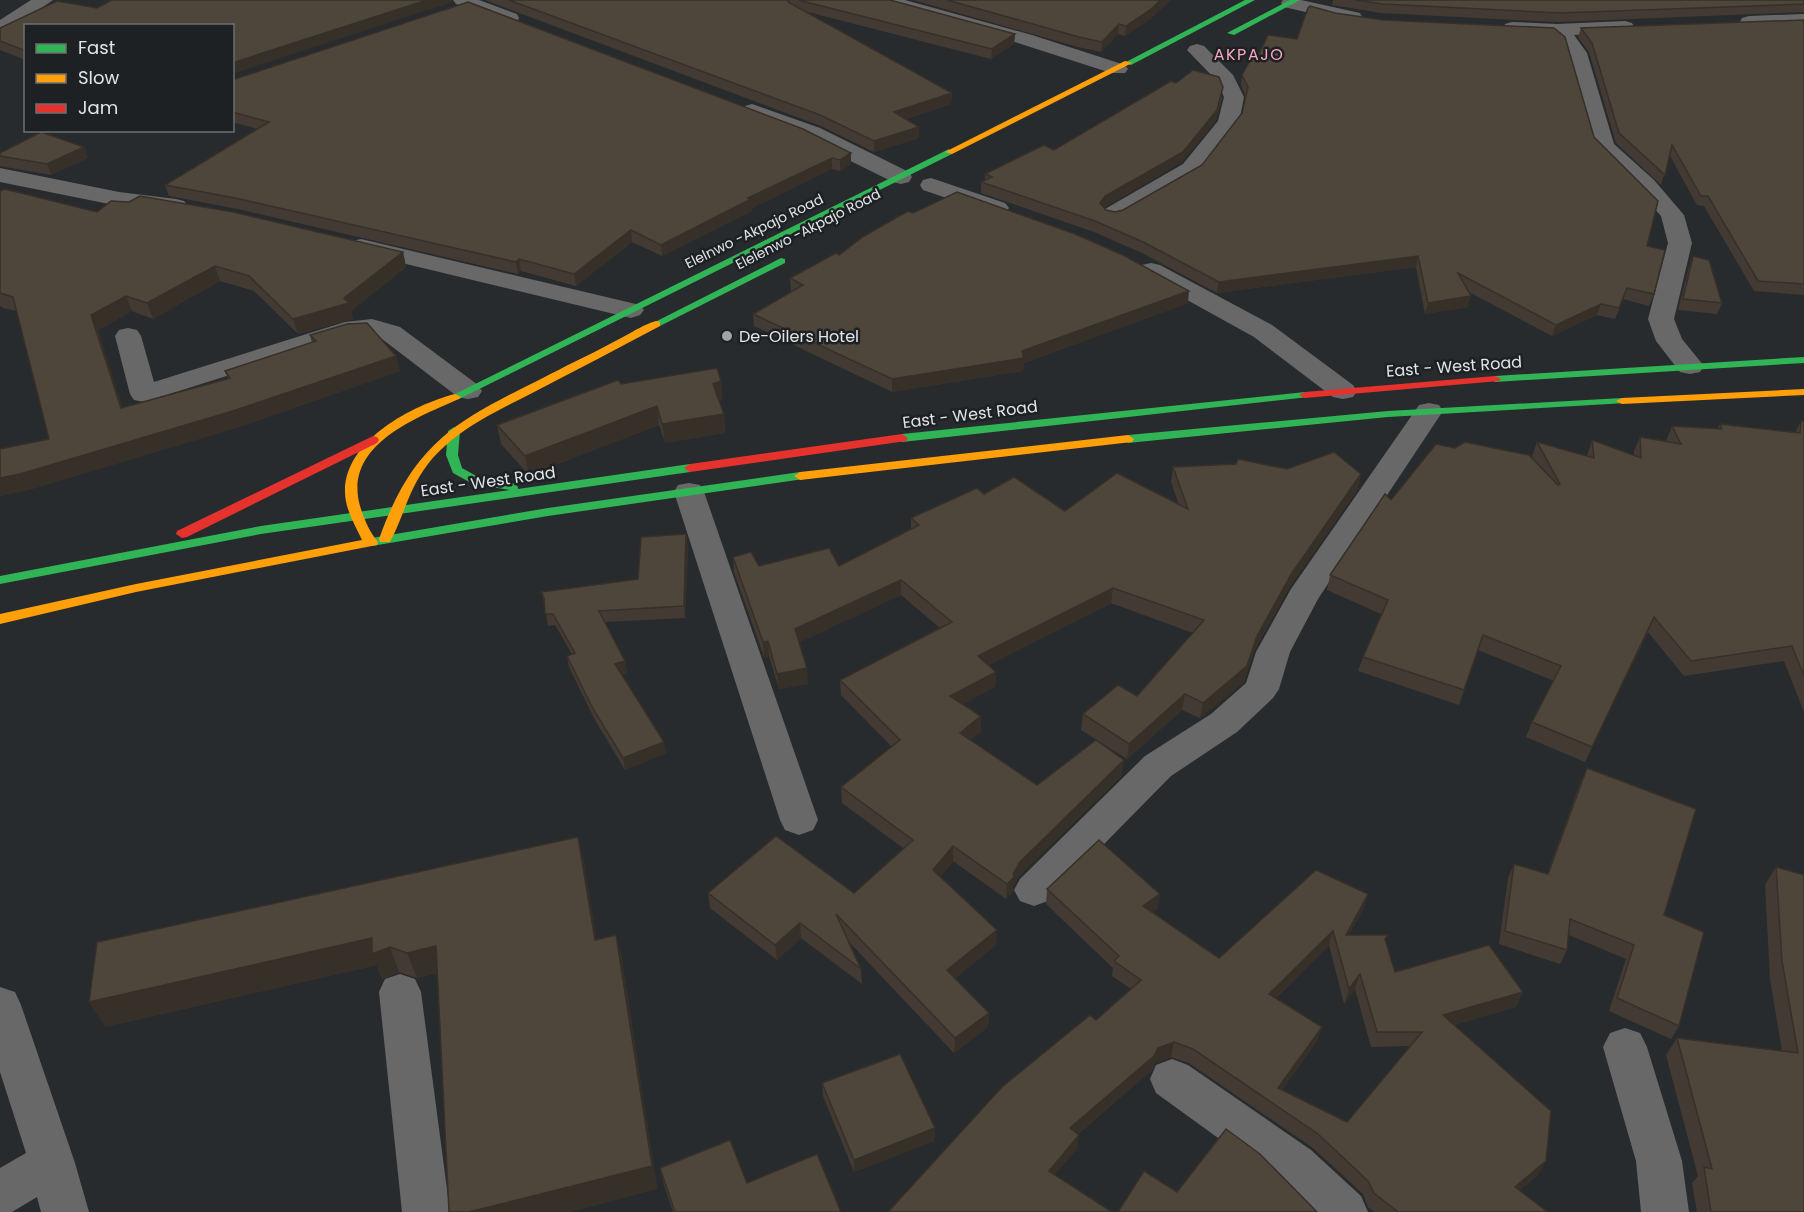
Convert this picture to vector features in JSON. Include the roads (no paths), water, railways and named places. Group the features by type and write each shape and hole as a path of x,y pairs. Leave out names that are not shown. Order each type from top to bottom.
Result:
{"main road":[{"name":"Elelnwo -Akpajo Road","path":"370,543 356,517 350,498 357,461 373,440 419,414 901,177 1251,0"},
{"path":"1202,47 1293,2"},
{"name":"Elelenwo -Akpajo Road","path":"385,539 393,511 411,479 427,458 454,431 794,255"},
{"name":"East - West Road","path":"0,580 261,530 894,439 1120,413 1343,391 1610,370 1804,360"},
{"path":"0,619 148,583 385,539 900,462 1429,411 1804,392"},
{"path":"454,431 452,455 457,470 477,481 510,486 551,488"},
{"path":"145,552 373,440"}],"street":[{"path":"0,28 44,0"},
{"path":"884,0 1025,39 1118,69"},
{"path":"445,13 466,1 523,23"},
{"path":"1293,2 1333,14 1371,19"},
{"path":"1725,23 1804,20"},
{"path":"1491,27 1557,30 1647,27"},
{"path":"1557,30 1572,43 1577,53 1597,130 1604,147 1646,185 1672,215 1680,243 1661,318 1669,341 1690,366"},
{"path":"1113,214 1191,169 1228,122 1234,97 1226,78 1202,47"},
{"path":"737,105 812,133 901,177"},
{"path":"0,175 119,199 195,210"},
{"path":"935,183 1019,216"},
{"path":"342,242 631,310"},
{"path":"1132,260 1263,331 1343,391"},
{"path":"128,336 144,394 323,337 354,328 372,327 391,333 468,391"},
{"path":"1034,890 1158,766 1224,723 1261,689 1273,652 1303,597 1429,411"},
{"path":"689,492 799,820"},
{"path":"400,992 426,1212"},
{"path":"0,1005 52,1163 65,1212"},
{"path":"1624,1047 1659,1161 1665,1212"},
{"path":"1172,1079 1294,1166 1344,1212"},
{"path":"0,1194 52,1163"}],"place":[{"name":"De-Oilers Hotel","path":"727,336"}],"district":[{"name":"AKPAJO","path":"1249,54"}]}
